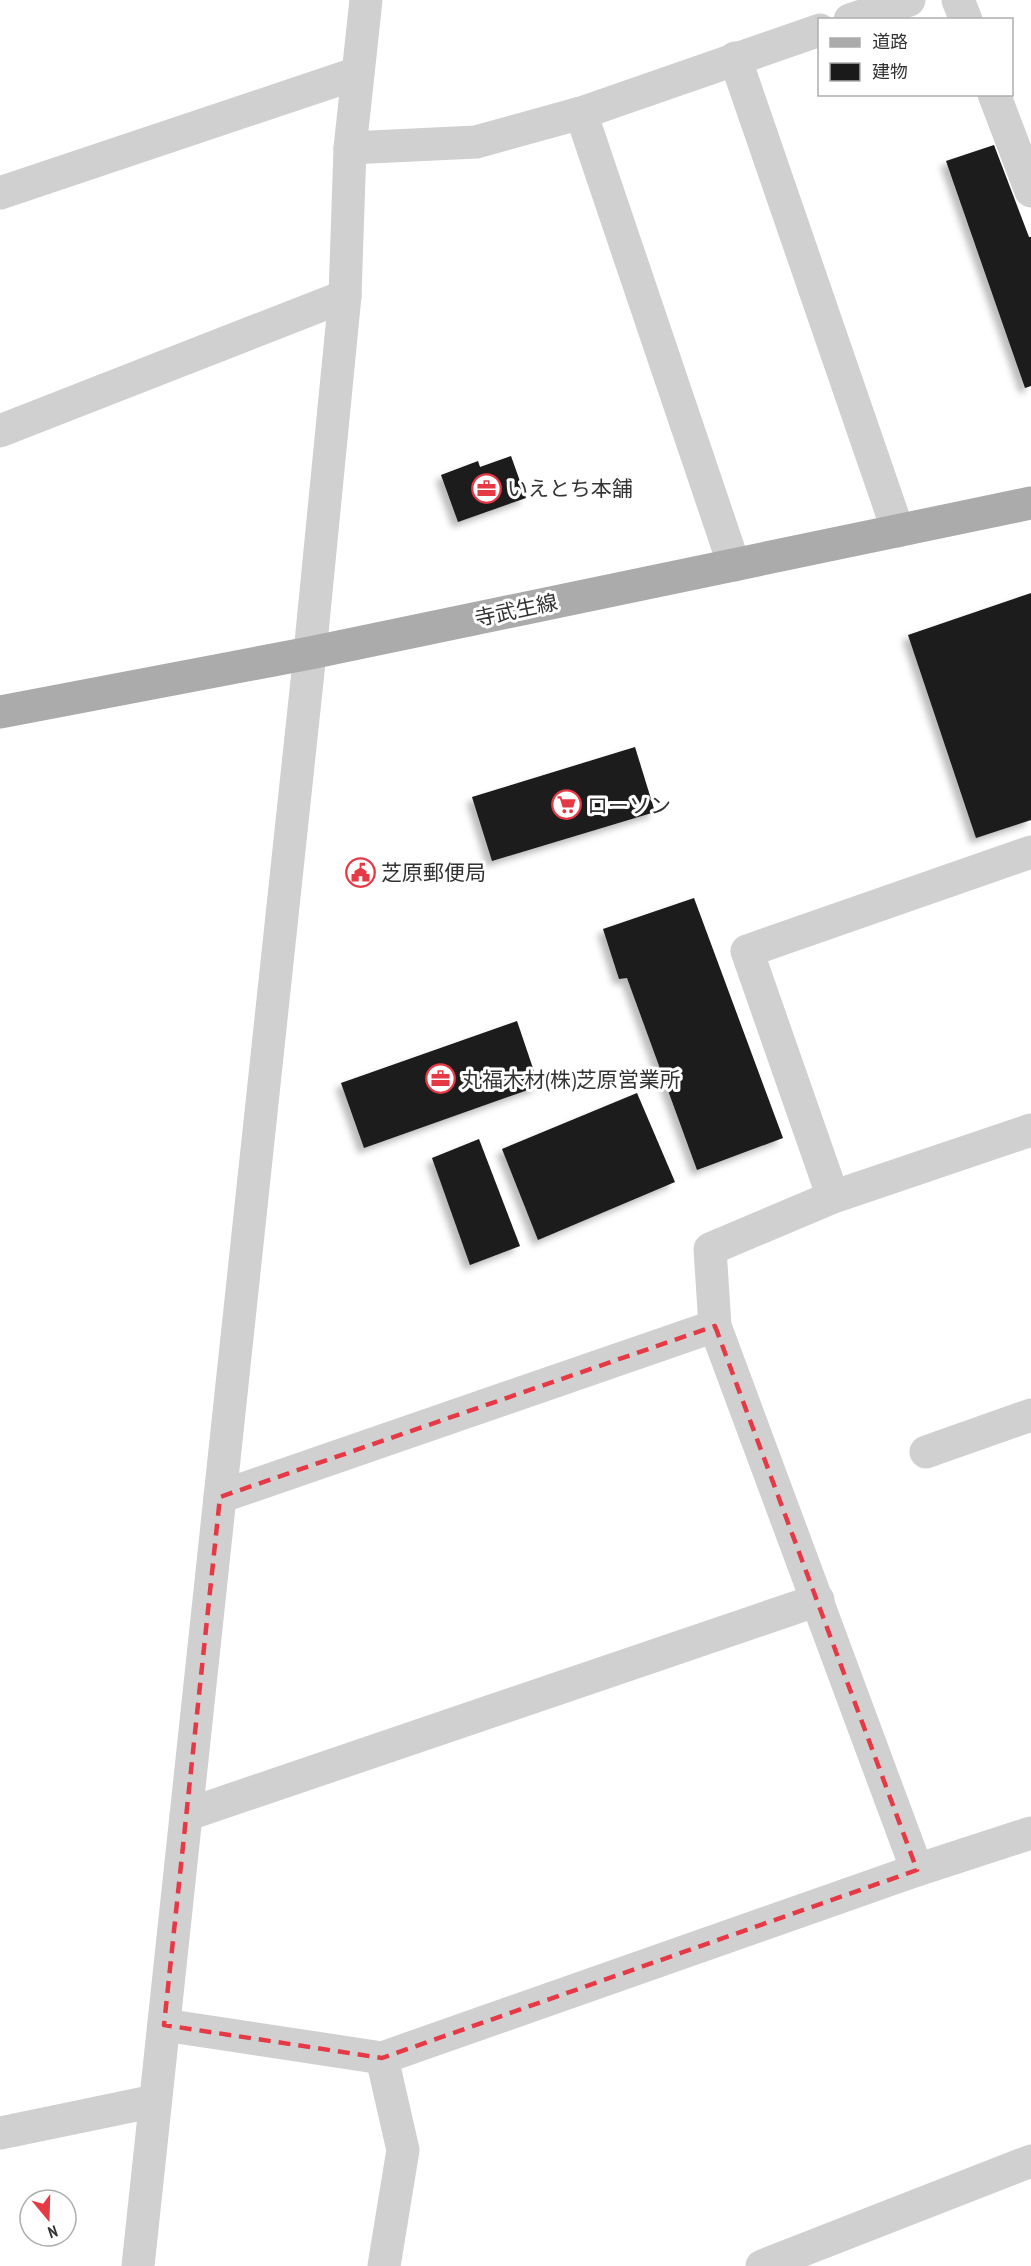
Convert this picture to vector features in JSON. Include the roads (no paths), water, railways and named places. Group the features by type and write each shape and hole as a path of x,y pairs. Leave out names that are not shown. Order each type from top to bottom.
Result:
{"main road":[{"name":"寺武生線","path":"0,712 310,653 1031,503"}],"street":[{"path":"138,2266 310,653 345,296 350,148 366,0"},
{"path":"856,18 909,0"},
{"path":"958,0 965,18"},
{"path":"350,148 476,142 581,113 818,30"},
{"path":"735,58 898,531"},
{"path":"0,194 358,74"},
{"path":"995,96 1031,191"},
{"path":"581,113 734,565"},
{"path":"0,432 345,296"},
{"path":"833,1197 747,951 1031,852"},
{"path":"917,1870 715,1326 710,1249 833,1197 1031,1130"},
{"path":"220,1497 715,1326"},
{"path":"926,1452 1031,1415"},
{"path":"186,1815 818,1600"},
{"path":"164,2025 382,2058 917,1870 1031,1833"},
{"path":"382,2058 403,2150 384,2266"},
{"path":"0,2133 156,2101"},
{"path":"762,2266 1031,2161"}],"place":[{"name":"いえとち本舗","path":"486,488"},
{"name":"ローソン","path":"566,805"},
{"name":"芝原郵便局","path":"360,872"},
{"name":"丸福木材(株)芝原営業所","path":"440,1079"}]}
